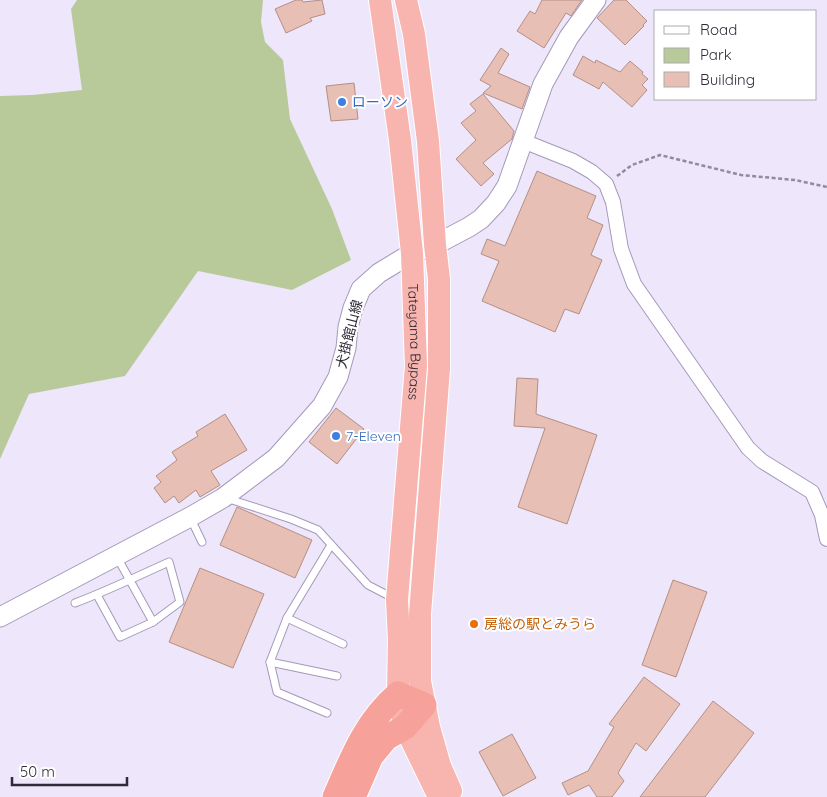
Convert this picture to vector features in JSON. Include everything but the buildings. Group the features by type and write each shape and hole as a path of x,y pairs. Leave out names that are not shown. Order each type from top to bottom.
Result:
{"highway":[{"name":"Tateyama Bypass","path":"380,0 400,140 412,253 416,366 397,600 399,640 398,694 404,727 439,797"},
{"name":"Tateyama Bypass","path":"406,0 414,34 428,141 439,279 439,369 420,614 420,681 424,705 440,766 454,797"},
{"path":"335,797 367,727 384,705 398,694 424,705 404,727 386,738 371,756 353,797"}],"main road":[{"name":"犬掛館山線","path":"0,618 223,498 276,458 322,406 338,377 346,348 348,327 353,308 362,289 379,272 412,253 435,245 470,227 496,204 507,186 543,84 568,37 596,0"}],"street":[{"path":"522,141 573,161 592,172 606,184 613,202 621,249 634,284 748,448 762,461 812,492 822,515 827,539"}],"lane":[{"path":"223,498 291,519 318,530 368,585 397,600"},
{"path":"190,517 202,542"},
{"path":"327,713 277,692 270,662 287,618 330,545"},
{"path":"116,555 153,622"},
{"path":"75,603 169,562 180,602 153,622 120,637 97,595"},
{"path":"287,618 343,644"},
{"path":"270,662 337,676"}],"path":[{"path":"606,184 632,166 660,155 742,175 795,180 827,187"}],"green space":[{"path":"77,0 263,0 261,22 265,42 283,60 290,119 332,209 351,260 292,290 198,271 125,376 29,394 0,459 0,96 82,90 71,9"}],"place":[{"name":"ローソン","path":"342,102"},
{"name":"7-Eleven","path":"336,436"},
{"name":"房総の駅とみうら","path":"474,624"}]}
